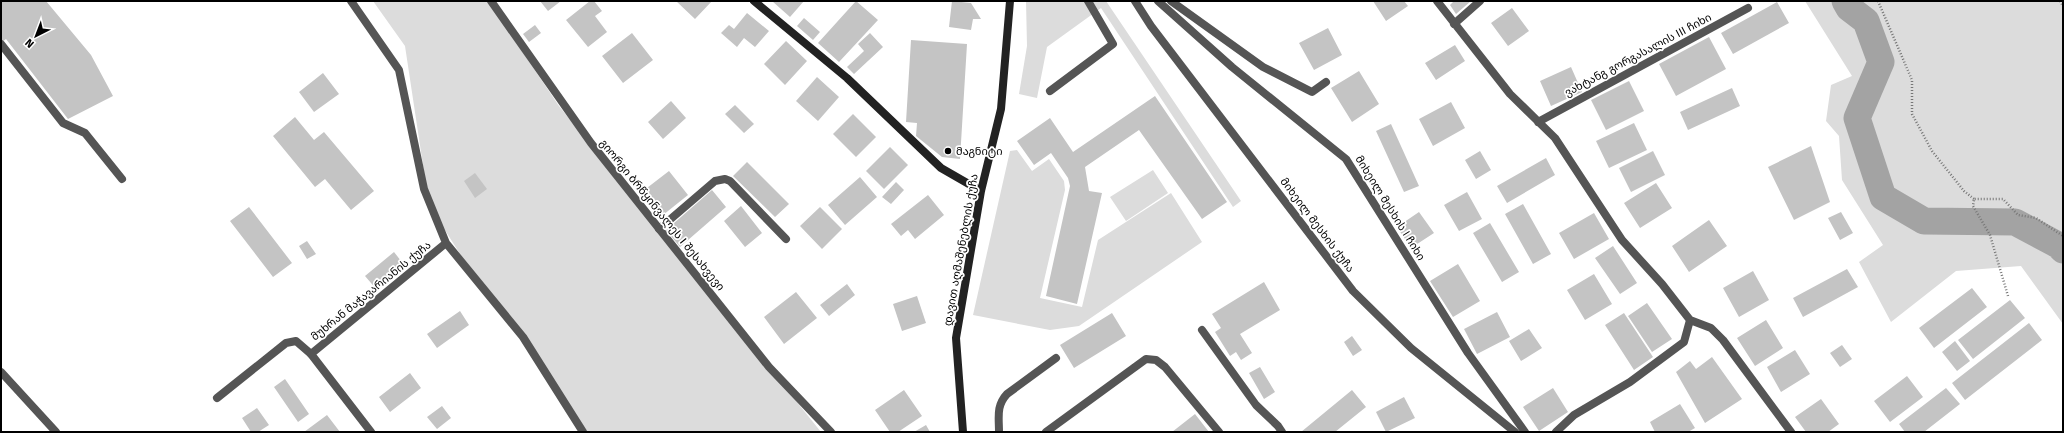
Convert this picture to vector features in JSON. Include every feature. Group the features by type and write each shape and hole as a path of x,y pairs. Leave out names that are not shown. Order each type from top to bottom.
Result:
{"street":[{"path":"351,1 399,70 424,189 446,243 523,337 583,432"},
{"name":"გიორგი ბრწყინვალეს I შესახვევი","path":"491,1 591,143 769,367 831,432"},
{"path":"754,1 847,78 941,168 981,191"},
{"name":"დავით აღმაშენებლის ქუჩა","path":"963,432 956,338 981,191 1002,109 1010,1"},
{"path":"1050,91 1113,44 1088,1"},
{"name":"მიხეილ მესხის ქუჩა","path":"1135,1 1151,26 1353,290 1411,348 1515,432"},
{"name":"მიხეილ მესხის I ჩიხი","path":"1158,1 1232,67 1346,159 1468,353 1525,432"},
{"path":"1171,1 1264,67 1312,92 1326,82"},
{"path":"1437,1 1510,94 1555,138 1622,240 1662,284 1690,320 1711,328 1723,340 1790,432"},
{"path":"1454,24 1480,1"},
{"name":"ვახტანგ გორგასალის III ჩიხი","path":"1538,122 1748,8"},
{"path":"1,44 64,123 85,133 122,179"},
{"path":"659,229 715,180 725,179 730,181 786,239"},
{"name":"მუხრან მაჭავარიანის ქუჩა","path":"371,432 311,354 446,243"},
{"path":"1556,432 1574,415 1630,382 1684,342 1690,320"},
{"path":"1202,330 1256,405 1278,426 1282,432"},
{"path":"217,398 286,343 296,342 311,354"},
{"path":"999,432 998,407 1001,401 1007,394 1056,358"},
{"path":"1046,432 1146,359 1156,360 1165,367 1219,432"},
{"path":"1,372 56,432"}],"path":[{"path":"1878,1 1912,80 1912,114 1932,151 1964,190 1974,199 2003,199 2018,214 2036,218 2063,236"},
{"path":"2060,1 2063,6"},
{"path":"1974,199 1972,206 1990,235 2008,296"}],"shaded area":[{"path":"373,1 488,1 559,106 821,432 586,432 462,257 429,205 405,46"},
{"path":"1026,1 1106,1 1241,201 1233,207 1101,8 1047,47 1037,98 1019,94 1027,46"},
{"path":"1805,1 2063,1 2063,324 2021,266 1956,271 1891,322 1859,262 1883,245 1842,180 1839,136 1826,121 1831,85 1852,76"},
{"path":"1017,150 1032,171 1049,159 1064,181 1065,190 1040,298 1082,307 1098,240 1171,193 1202,242 1079,326 1050,330 973,315 1010,151"},
{"path":"1153,170 1168,193 1126,221 1110,197"}],"building":[{"path":"1,1 46,1 91,55 113,96 68,119 6,39 2,42 1,41"},
{"path":"540,1 561,1 548,11"},
{"path":"590,1 594,1 602,11 595,16 607,32 588,47 566,20"},
{"path":"676,1 712,1 695,19"},
{"path":"772,1 804,1 790,17"},
{"path":"856,1 878,20 839,62 818,43"},
{"path":"952,1 971,3 981,19 973,19 971,30 949,27"},
{"path":"1373,1 1404,1 1408,6 1386,21"},
{"path":"1454,1 1471,1 1456,14 1450,5"},
{"path":"1777,2 1789,23 1733,54 1721,33"},
{"path":"1512,8 1529,31 1508,46 1491,23"},
{"path":"747,13 769,31 755,47 744,38 737,47 721,33 729,25 734,29"},
{"path":"804,18 820,32 813,40 797,26"},
{"path":"535,25 541,33 529,42 523,34"},
{"path":"1328,28 1342,55 1314,70 1299,43"},
{"path":"632,33 653,60 623,83 602,56"},
{"path":"870,33 883,47 854,74 847,67 864,51 858,44"},
{"path":"1709,37 1726,69 1676,96 1659,64"},
{"path":"911,40 967,44 960,159 942,157 916,136 917,123 906,122"},
{"path":"786,41 807,61 785,85 764,64"},
{"path":"1455,45 1465,61 1436,80 1425,63"},
{"path":"1571,67 1582,92 1551,106 1540,81"},
{"path":"1359,71 1379,104 1352,122 1331,88"},
{"path":"323,73 339,94 314,112 299,92"},
{"path":"817,77 839,97 818,121 796,101"},
{"path":"1629,81 1644,111 1606,130 1591,100"},
{"path":"1732,88 1740,106 1688,130 1680,112"},
{"path":"1155,96 1227,202 1202,219 1139,130 1085,167 1089,191 1102,193 1077,304 1046,296 1070,186 1068,178 1051,153 1034,165 1017,141 1050,118 1073,152"},
{"path":"671,101 686,118 663,139 648,122"},
{"path":"1451,102 1465,128 1433,146 1419,119"},
{"path":"735,105 754,124 744,133 725,114"},
{"path":"853,114 876,137 856,157 833,134"},
{"path":"295,117 314,140 324,132 374,191 351,210 325,179 315,187 273,136"},
{"path":"1634,123 1647,150 1609,168 1596,141"},
{"path":"1391,124 1419,186 1404,192 1376,131"},
{"path":"1811,146 1830,202 1794,220 1768,167"},
{"path":"890,147 908,165 884,189 866,171"},
{"path":"1480,151 1491,170 1476,179 1465,160"},
{"path":"1653,151 1665,175 1631,192 1619,168"},
{"path":"1546,158 1555,175 1507,203 1497,186"},
{"path":"747,162 789,204 775,217 733,176"},
{"path":"669,171 688,195 663,215 643,191"},
{"path":"475,173 487,189 475,198 464,181"},
{"path":"860,177 877,197 845,225 828,205"},
{"path":"896,182 904,190 891,204 882,197"},
{"path":"1656,183 1672,208 1640,228 1624,203"},
{"path":"712,190 726,207 680,247 666,230"},
{"path":"1467,192 1482,219 1459,231 1444,205"},
{"path":"928,195 944,215 915,239 908,230 901,236 891,224"},
{"path":"1523,204 1551,254 1533,264 1505,214"},
{"path":"741,206 762,233 745,247 724,221"},
{"path":"249,207 292,263 273,277 230,221"},
{"path":"820,207 842,229 822,249 800,226"},
{"path":"1419,212 1434,233 1411,248 1397,227"},
{"path":"1841,212 1853,233 1840,240 1828,218"},
{"path":"1594,213 1609,239 1574,259 1559,233"},
{"path":"1709,220 1727,246 1689,272 1672,246"},
{"path":"1490,223 1519,272 1502,282 1473,233"},
{"path":"307,241 316,254 307,259 299,246"},
{"path":"1613,246 1637,283 1620,294 1595,258"},
{"path":"394,252 405,266 377,290 365,276"},
{"path":"1458,264 1480,301 1453,317 1430,281"},
{"path":"1847,269 1858,287 1803,317 1793,298"},
{"path":"1753,271 1769,300 1739,317 1723,288"},
{"path":"1594,274 1612,304 1585,320 1567,290"},
{"path":"1264,282 1280,310 1240,334 1252,353 1241,360 1236,352 1230,356 1215,332 1221,328 1212,314"},
{"path":"847,284 855,295 829,316 820,305"},
{"path":"1972,288 1987,307 1934,348 1919,328"},
{"path":"796,292 817,318 784,344 764,317"},
{"path":"917,296 926,323 902,331 893,304"},
{"path":"2010,300 2025,318 1973,359 1958,340"},
{"path":"1647,303 1672,339 1652,352 1628,316"},
{"path":"460,311 469,325 437,348 427,334"},
{"path":"1497,312 1510,337 1477,354 1464,329"},
{"path":"1112,313 1126,336 1074,368 1060,345"},
{"path":"1624,313 1653,357 1634,370 1605,325"},
{"path":"1766,320 1783,348 1755,366 1737,338"},
{"path":"2029,323 2042,340 1965,400 1952,383"},
{"path":"1529,329 1542,348 1521,361 1509,341"},
{"path":"1352,336 1362,350 1353,356 1344,342"},
{"path":"1955,341 1970,361 1957,371 1942,352"},
{"path":"1842,345 1852,359 1840,367 1830,353"},
{"path":"1795,350 1810,374 1781,392 1767,367"},
{"path":"1712,357 1742,399 1705,423 1676,372 1690,361 1696,369"},
{"path":"1260,367 1275,392 1264,399 1249,373"},
{"path":"410,373 421,388 390,412 379,397"},
{"path":"1907,376 1923,397 1890,422 1874,401"},
{"path":"285,379 309,414 298,422 274,387"},
{"path":"1553,388 1568,412 1539,431 1523,407"},
{"path":"1946,388 1960,404 1924,432 1905,432 1899,424"},
{"path":"904,390 922,416 898,432 890,432 875,410"},
{"path":"1352,390 1366,407 1335,432 1301,432"},
{"path":"1404,397 1415,418 1386,432 1376,412"},
{"path":"1821,399 1839,424 1828,432 1806,432 1795,417"},
{"path":"1680,404 1695,428 1688,432 1655,432 1650,422"},
{"path":"442,406 451,418 437,429 427,417"},
{"path":"257,408 269,425 258,432 251,432 242,418"},
{"path":"1195,414 1209,432 1172,432"},
{"path":"327,415 340,432 304,432"},
{"path":"926,425 930,432 914,432"}],"waterway":[{"path":"1845,1 1849,8 1866,21 1881,62 1857,118 1883,197 1924,221 2015,222 2058,245 2063,250"}],"place":[{"name":"მაგნიტი","path":"948,151"}]}
